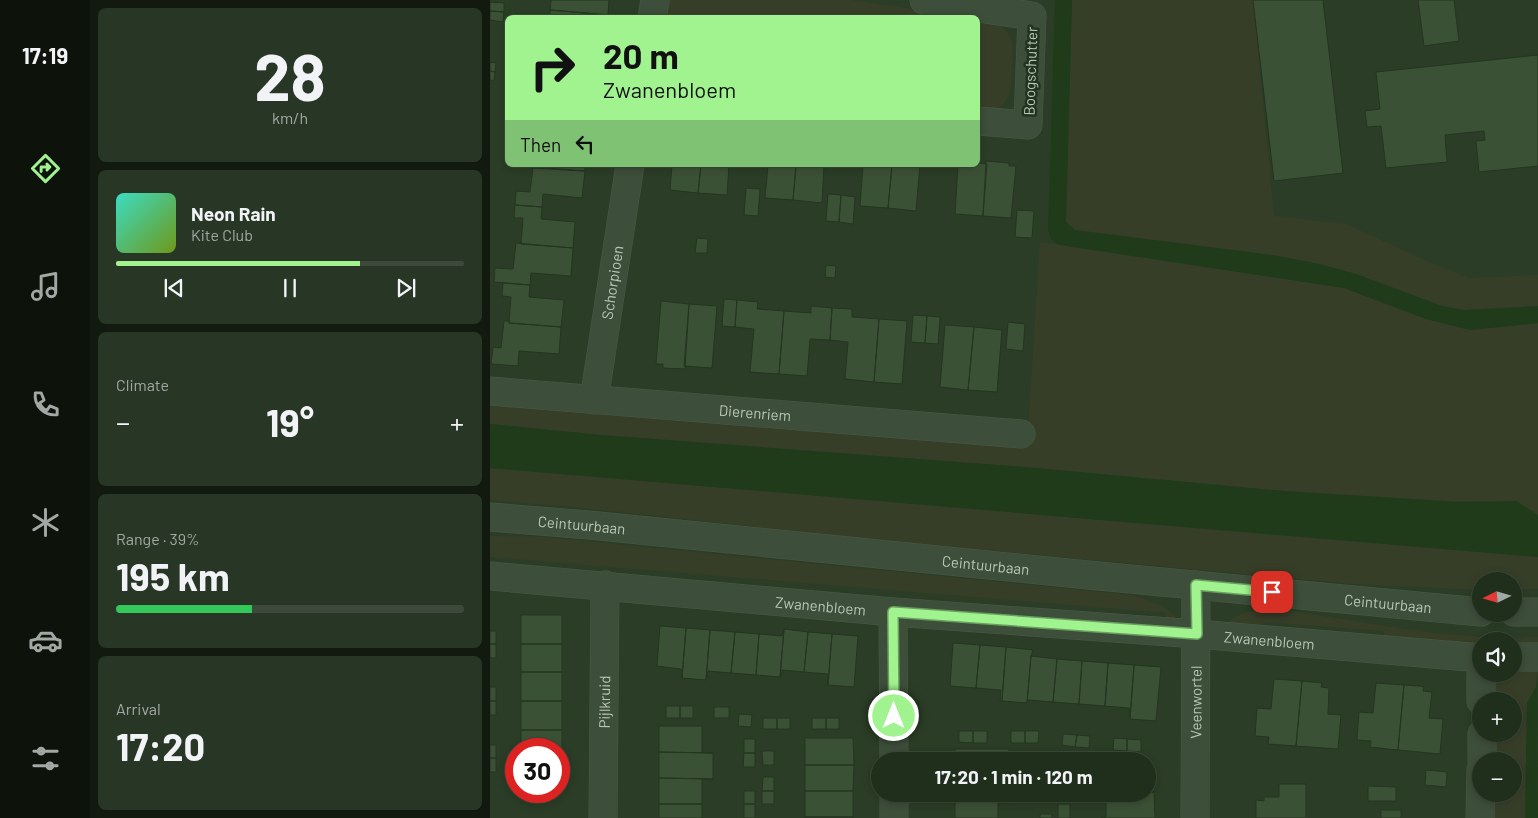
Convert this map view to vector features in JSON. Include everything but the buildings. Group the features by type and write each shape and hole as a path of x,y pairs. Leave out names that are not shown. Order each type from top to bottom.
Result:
{"street":[{"path":"652,15 655,0"},
{"name":"Boogschutter","path":"924,0 1032,16 1028,125 980,121"},
{"name":"Schorpioen","path":"594,400 630,167"},
{"name":"Dierenriem","path":"490,391 1021,434"},
{"name":"Ceintuurbaan","path":"490,517 1472,611"},
{"name":"Zwanenbloem","path":"490,576 893,612 1197,634 1472,657"},
{"name":"Pijlkruid","path":"603,818 605,585"},
{"name":"Veenwortel","path":"1195,818 1196,585"},
{"path":"893,612 894,752"},
{"path":"1522,612 1538,612"},
{"path":"1522,657 1538,657"},
{"path":"894,802 894,818"},
{"path":"1480,802 1480,818"}],"shaded area":[{"path":"665,0 851,0 952,15 662,15"},
{"path":"1055,0 1072,0 1066,222 1075,230 1272,255 1319,264 1356,274 1442,306 1464,310 1538,306 1538,323 1470,330 1426,319 1344,288 1059,245 1051,239 1048,230"},
{"path":"1072,0 1253,0 1274,216 1346,224 1469,278 1538,275 1538,306 1464,310 1442,306 1356,274 1319,264 1272,255 1075,230 1066,222"},
{"path":"980,19 999,23 1006,30 1011,39 1013,53 1011,85 1007,100 997,109 980,112"},
{"path":"1040,242 1344,288 1426,319 1470,330 1538,323 1538,515 1516,501 1460,502 1284,491 1025,467 601,435 490,424 490,402 1027,446"},
{"path":"490,424 601,435 1025,467 1284,491 1460,502 1516,501 1538,515 1538,557 490,468"},
{"path":"490,468 1538,557 1538,589 1522,590 1522,572 1472,572 1472,590 1355,584 894,542 593,509 490,500"},
{"path":"490,536 543,537 1132,595 1165,608 1175,616 1175,620 1166,619 1166,613 490,557"},
{"path":"1268,608 1436,633 1472,636 1472,648 1384,637 1384,631 1265,622 1264,628 1228,626 1227,623 1232,619 1252,611"},
{"path":"1522,637 1538,637 1538,651 1522,651"},
{"path":"1522,670 1538,670 1536,687 1527,703 1525,818 1488,818 1489,802 1522,802 1522,752 1490,752 1490,742 1522,742 1522,692 1491,692 1492,682 1522,682"},
{"path":"1537,678 1538,818 1525,818 1527,703 1536,687"}],"route":[{"path":"894,716 893,612 1197,634 1196,585 1272,592"}]}
